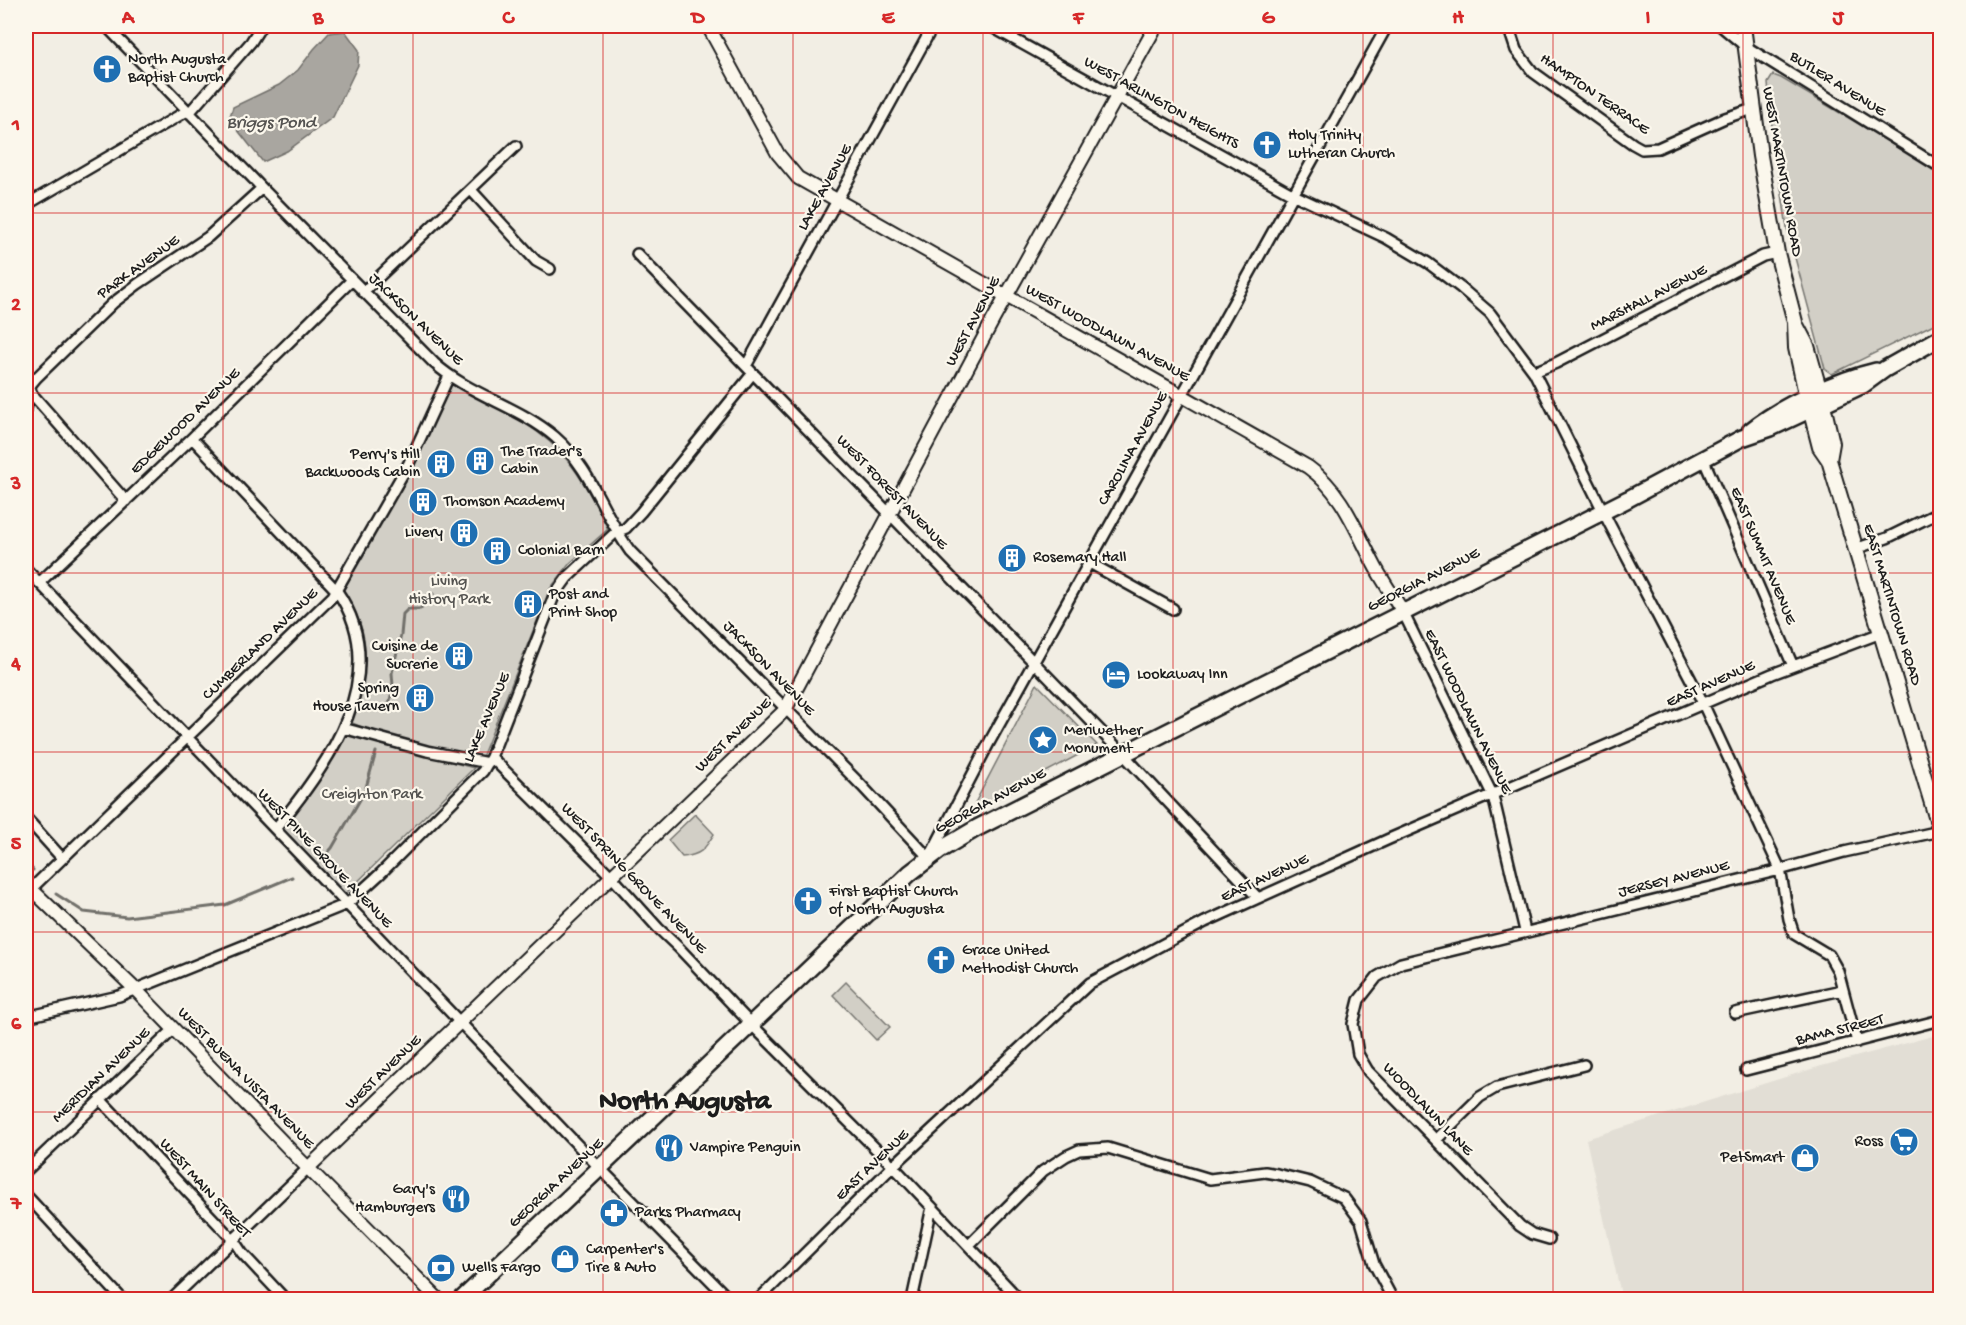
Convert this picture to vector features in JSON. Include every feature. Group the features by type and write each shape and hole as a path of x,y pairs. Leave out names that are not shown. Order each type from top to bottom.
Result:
{"main road":[{"name":"WEST MARTINTOWN ROAD","path":"1743,26 1753,109 1777,253 1795,322 1807,346 1815,401"},
{"name":"GEORGIA AVENUE","path":"461,1299 910,873 929,858 977,828 1742,438 1771,428 1815,401 1863,385 1885,369 1941,338"},
{"name":"EAST MARTINTOWN ROAD","path":"1815,401 1820,447 1829,460 1941,830"}],"street":[{"name":"JACKSON AVENUE","path":"106,26 434,363 449,376 533,421 561,442 583,468 616,532 630,551 862,786 929,858"},
{"path":"26,205 188,112 251,42 261,26"},
{"name":"WEST WOODLAWN AVENUE","path":"708,26 784,162 798,178 1299,461 1326,481 1342,502 1377,570 1403,612"},
{"name":"LAKE AVENUE","path":"26,1017 136,990 347,904 478,777 490,760 554,596 567,578 616,532 626,528 641,512 750,370 836,201 933,26"},
{"name":"WEST ARLINGTON HEIGHTS","path":"990,26 1292,194 1386,238 1428,264 1490,313 1534,372 1703,705 1780,869 1794,934 1828,955 1838,971 1857,1042"},
{"name":"WEST AVENUE","path":"171,1299 785,710 1006,296 1156,26"},
{"name":"CAROLINA AVENUE","path":"929,858 962,791 1088,562 1387,26"},
{"name":"HAMPTON TERRACE","path":"1508,26 1516,50 1533,72 1633,144 1642,148 1658,148 1725,118 1753,109"},
{"name":"BUTLER AVENUE","path":"1721,26 1745,46 1941,166"},
{"path":"363,292 516,146"},
{"name":"PARK AVENUE","path":"26,409 30,388 36,378 113,303 208,237 262,188"},
{"path":"471,190 536,261 550,270"},
{"name":"MARSHALL AVENUE","path":"1534,372 1556,363 1763,256 1777,253"},
{"name":"WEST FOREST AVENUE","path":"637,254 1123,754 1258,898"},
{"name":"EDGEWOOD AVENUE","path":"39,583 192,438 352,280"},
{"name":"CUMBERLAND AVENUE","path":"28,886 187,737 337,591 409,463 449,376"},
{"path":"30,388 32,394 126,501"},
{"path":"192,438 337,591 354,623 360,658 356,692 342,728 316,777 275,830"},
{"name":"EAST SUMMIT AVENUE","path":"1703,458 1793,666"},
{"path":"1855,549 1887,538 1941,512"},
{"path":"1088,562 1173,609"},
{"name":"WEST PINE GROVE AVENUE","path":"26,569 460,1022 730,1299"},
{"name":"EAST WOODLAWN AVENUE","path":"1403,612 1492,796 1525,931"},
{"name":"EAST AVENUE","path":"758,1299 893,1166 1090,983 1205,922 1389,839 1793,666 1881,633"},
{"path":"342,728 427,751 490,760"},
{"name":"WEST SPRING GROVE AVENUE","path":"490,760 611,876 658,928 893,1166 1020,1299"},
{"path":"26,818 61,857"},
{"name":"JERSEY AVENUE","path":"1414,960 1844,852 1941,830"},
{"name":"WEST BUENA VISTA AVENUE","path":"28,886 136,990 308,1168 439,1299"},
{"name":"WOODLAWN LANE","path":"1414,960 1401,963 1385,971 1370,984 1356,1009 1353,1034 1358,1054 1368,1071 1526,1231 1549,1239"},
{"path":"1735,1013 1842,990"},
{"name":"BAMA STREET","path":"1746,1070 1941,1020"},
{"name":"MERIDIAN AVENUE","path":"26,1170 174,1029"},
{"path":"1436,1140 1480,1097 1497,1086 1584,1065"},
{"name":"WEST MAIN STREET","path":"100,1099 286,1299"},
{"path":"969,1245 1043,1171 1079,1150 1108,1148 1183,1169 1204,1178 1264,1172 1310,1182 1332,1191 1344,1198 1361,1221 1374,1264 1393,1299"},
{"path":"26,1195 123,1299"},
{"path":"912,1299 932,1207"}],"shaded area":[{"path":"1940,1034 1940,1299 1622,1299 1586,1139 1818,1067"}],"green space":[{"path":"1773,75 1940,172 1940,321 1832,374 1825,369 1787,228 1771,119 1768,83"},
{"name":"Living History Park","path":"450,384 514,416 543,436 568,461 580,477 608,529 570,563 550,589 482,757 398,739 350,722 361,687 365,655 360,625 343,591 400,488"},
{"path":"1037,684 1097,745 978,808 975,803"},
{"name":"Creighton Park","path":"344,734 474,768 344,895 280,829 317,783"},
{"path":"695,814 714,834 701,851 682,857 668,840"},
{"path":"846,982 890,1027 876,1040 833,995"}],"water":[{"name":"Briggs Pond","path":"345,31 359,50 358,65 333,117 287,151 263,162 229,119 233,107 279,85 298,70 329,33"}],"waterway":[{"path":"388,710 403,614 408,609 420,609 433,594"},
{"path":"321,860 332,848 365,791 376,752"},
{"path":"26,862 33,870"},
{"path":"56,894 84,912 127,917 225,905 292,877"}],"place":[{"name":"North Augusta Baptist Church","path":"107,69"},
{"name":"Holy Trinity Lutheran Church","path":"1267,145"},
{"name":"The Trader's Cabin","path":"480,461"},
{"name":"Perry's Hill Backwoods Cabin","path":"441,464"},
{"name":"Thomson Academy","path":"423,502"},
{"name":"Livery","path":"464,533"},
{"name":"Colonial Barn","path":"497,551"},
{"name":"Rosemary Hall","path":"1012,558"},
{"name":"Post and Print Shop","path":"528,604"},
{"name":"Cuisine de Sucrerie","path":"459,656"},
{"name":"Lookaway Inn","path":"1116,675"},
{"name":"Spring House Tavern","path":"420,698"},
{"name":"Meriwether Monument","path":"1043,740"},
{"name":"First Baptist Church of North Augusta","path":"808,901"},
{"name":"Grace United Methodist Church","path":"941,960"},
{"name":"Ross","path":"1904,1142"},
{"name":"Vampire Penguin","path":"669,1148"},
{"name":"PetSmart","path":"1805,1158"},
{"name":"Gary's Hamburgers","path":"456,1199"},
{"name":"Parks Pharmacy","path":"614,1213"},
{"name":"Carpenter's Tire & Auto","path":"565,1259"},
{"name":"Wells Fargo","path":"441,1268"}],"district":[{"name":"North Augusta","path":"685,1102"}]}
